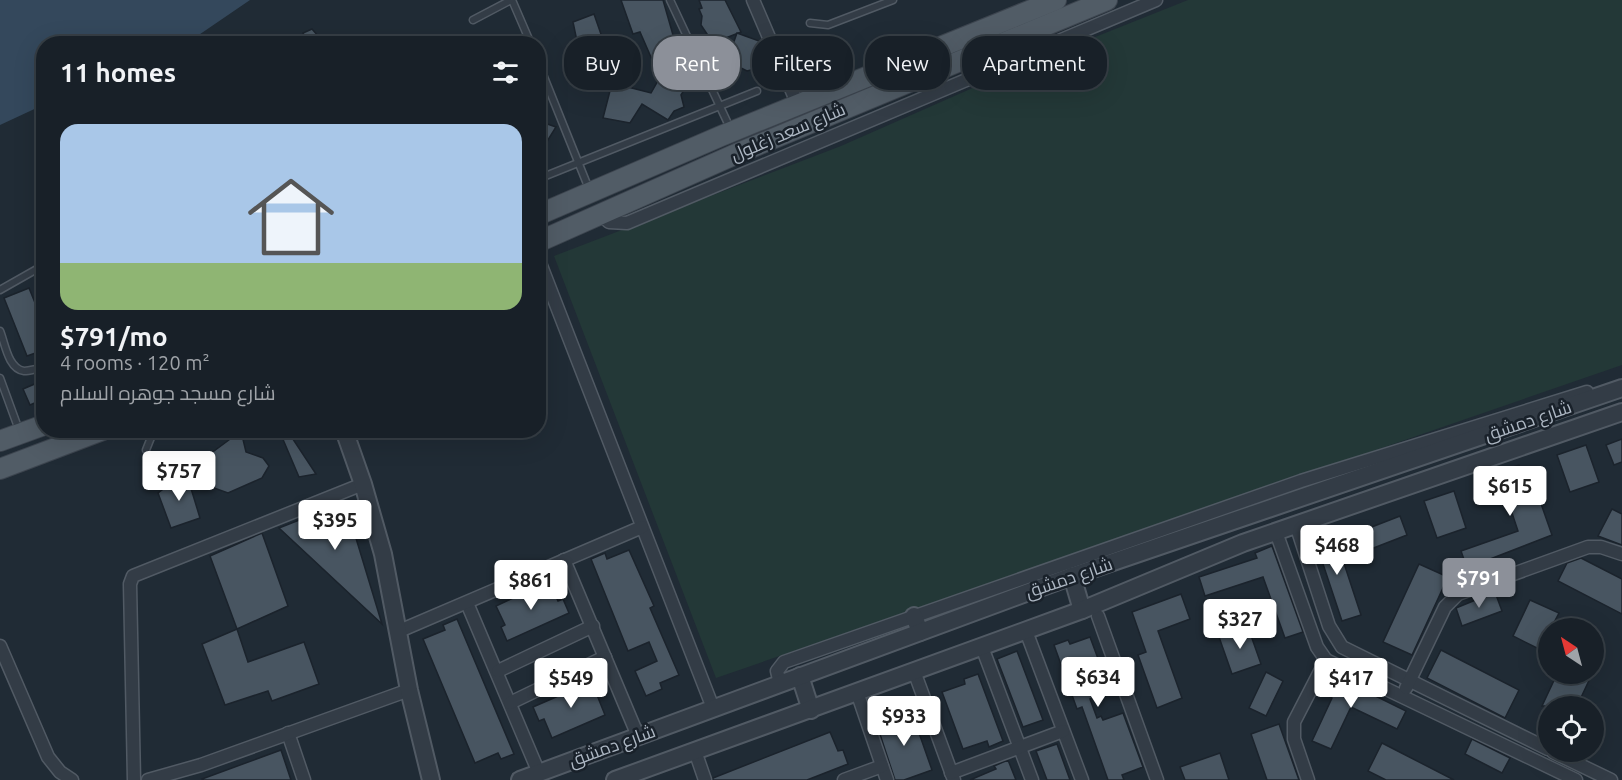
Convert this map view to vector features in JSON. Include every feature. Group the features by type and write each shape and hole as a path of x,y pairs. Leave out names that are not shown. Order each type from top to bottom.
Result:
{"main road":[{"name":"شارع سعد زغلول","path":"950,52 1056,0"},
{"name":"شارع سعد زغلول","path":"950,56 1106,7"},
{"name":"شارع سعد زغلول","path":"546,211 798,105 865,83"},
{"name":"شارع سعد زغلول","path":"546,238 869,90"},
{"path":"0,441 36,428"},
{"path":"0,468 81,438"}],"street":[{"path":"753,0 798,105"},
{"path":"600,214 609,222 627,223 1106,7 1156,0"},
{"path":"546,279 713,708"},
{"path":"780,684 777,670 784,662 917,624 1303,489 1622,381"},
{"name":"شارع دمشق","path":"520,780 780,684 917,624 1072,576 1303,489 1622,388"},
{"name":"شارع دمشق","path":"615,780 1026,631 1090,613 1276,532 1622,412"},
{"path":"347,438 383,554 409,690 431,780"},
{"path":"134,780 130,584 133,576 363,484"},
{"path":"1296,525 1334,637 1353,654 1538,744"},
{"path":"397,632 642,527"},
{"path":"1276,532 1317,647 1326,660 1551,775 1576,780"},
{"path":"1402,697 1445,607 1458,594 1588,547 1601,547 1622,554"},
{"path":"564,560 638,736"},
{"path":"1072,576 1090,613 1157,780"},
{"path":"467,603 498,671 539,773"},
{"path":"498,671 593,626"},
{"path":"1026,631 1082,780"},
{"path":"0,646 48,757 60,772 72,780"},
{"path":"982,647 1032,780"},
{"path":"510,703 605,657"},
{"path":"1308,780 1294,739 1294,722 1326,660"},
{"path":"914,671 953,776 1063,731"},
{"path":"800,676 812,710"},
{"path":"150,780 201,765 409,690"},
{"path":"857,692 887,780"},
{"path":"288,734 304,780"},
{"path":"695,752 705,780"},
{"path":"1575,762 1611,780"},
{"path":"844,780 882,766"}],"lane":[{"path":"472,20 511,0 527,36"},
{"path":"670,0 732,132"},
{"path":"810,23 828,26 893,0"},
{"path":"546,80 590,191"},
{"path":"546,176 757,92"},
{"path":"0,290 36,270"},
{"path":"0,331 11,361 16,368 25,371 36,369"},
{"path":"0,378 21,434"},
{"path":"146,450 150,438"}],"green space":[{"path":"1188,0 1622,0 1622,365 716,678 554,256 841,146 968,90 1107,90 1107,36 1098,36"}],"water":[{"path":"0,0 250,0 197,36 36,36 36,108 0,125"}],"building":[{"path":"621,0 663,0 674,36 653,36 653,62 640,32 633,34"},
{"path":"699,0 725,0 741,32 731,36 708,36 701,25 702,16 699,9 702,8"},
{"path":"594,14 602,36 576,36 573,22"},
{"path":"312,29 318,36 305,36 303,33"},
{"path":"737,33 752,38 752,70 747,71 740,68 740,36 736,36"},
{"path":"610,90 639,90 651,93 653,90 684,90 681,95 684,107 674,111 668,120 642,104 630,123 603,118"},
{"path":"546,122 556,127 546,143"},
{"path":"29,288 36,305 36,353 27,356 4,298"},
{"path":"36,383 36,402 30,405 23,389"},
{"path":"232,438 243,438 246,452 263,458 269,466 262,478 228,493 214,488 210,454"},
{"path":"282,438 292,438 316,474 299,477"},
{"path":"1622,439 1622,462 1614,465 1606,445"},
{"path":"1586,445 1599,482 1570,492 1557,455"},
{"path":"1519,465 1531,501 1539,498 1552,535 1467,568 1461,551 1518,531 1505,492 1483,499 1476,480"},
{"path":"186,472 200,518 171,528 158,493"},
{"path":"1454,491 1466,528 1437,538 1424,501"},
{"path":"345,502 382,624 279,528"},
{"path":"1612,509 1622,514 1622,545 1598,536"},
{"path":"1400,516 1407,535 1371,549 1364,530"},
{"path":"1333,530 1361,615 1342,621 1314,537"},
{"path":"262,533 288,606 237,629 210,556"},
{"path":"1272,546 1303,632 1285,638 1263,577 1205,596 1199,577 1257,558 1255,553"},
{"path":"629,550 654,606 650,608 679,675 660,683 662,689 646,696 635,671 657,661 649,642 628,651 591,559 605,553 607,559"},
{"path":"1581,558 1622,579 1622,614 1558,581 1567,563"},
{"path":"1419,564 1448,577 1412,655 1383,642"},
{"path":"549,581 558,601 563,599 569,613 507,641 501,627 505,625 496,606"},
{"path":"1495,592 1502,611 1462,626 1456,608"},
{"path":"1181,594 1190,619 1158,631 1182,698 1157,708 1138,655 1146,652 1132,612"},
{"path":"1530,600 1559,613 1556,618 1538,618 1538,648 1513,636"},
{"path":"457,619 514,754 501,759 498,753 475,763 423,639 445,630 443,625"},
{"path":"1248,627 1261,664 1232,674 1219,637"},
{"path":"237,629 248,662 304,642 319,684 272,701 268,691 225,705 202,644"},
{"path":"1090,637 1110,691 1090,699 1097,718 1101,716 1103,720 1123,713 1143,767 1122,775 1124,780 1108,780 1082,707 1077,709 1054,645 1068,640 1070,644"},
{"path":"1441,650 1519,690 1505,718 1427,678"},
{"path":"1017,651 1043,720 1023,727 997,659"},
{"path":"1266,672 1283,681 1266,716 1249,708"},
{"path":"1329,673 1406,711 1397,729 1351,707 1331,749 1312,741 1332,698 1319,691"},
{"path":"978,674 1003,741 989,747 987,741 963,749 942,692 965,684 964,679"},
{"path":"595,680 601,694 597,695 605,715 552,738 544,719 539,721 533,707"},
{"path":"1552,684 1587,684 1582,696 1547,696"},
{"path":"912,713 932,770 904,780 895,780 875,719 886,715 888,721"},
{"path":"1279,724 1299,780 1267,780 1251,734"},
{"path":"830,732 838,751 843,750 848,764 807,780 713,780 713,778"},
{"path":"1472,739 1510,758 1502,773 1465,754"},
{"path":"1382,743 1454,780 1386,780 1368,771"},
{"path":"1057,744 1070,780 1047,780 1036,751"},
{"path":"281,750 291,780 202,779"},
{"path":"1220,753 1229,780 1185,780 1180,767"},
{"path":"1008,760 1016,780 970,780 996,769 994,766"}]}
